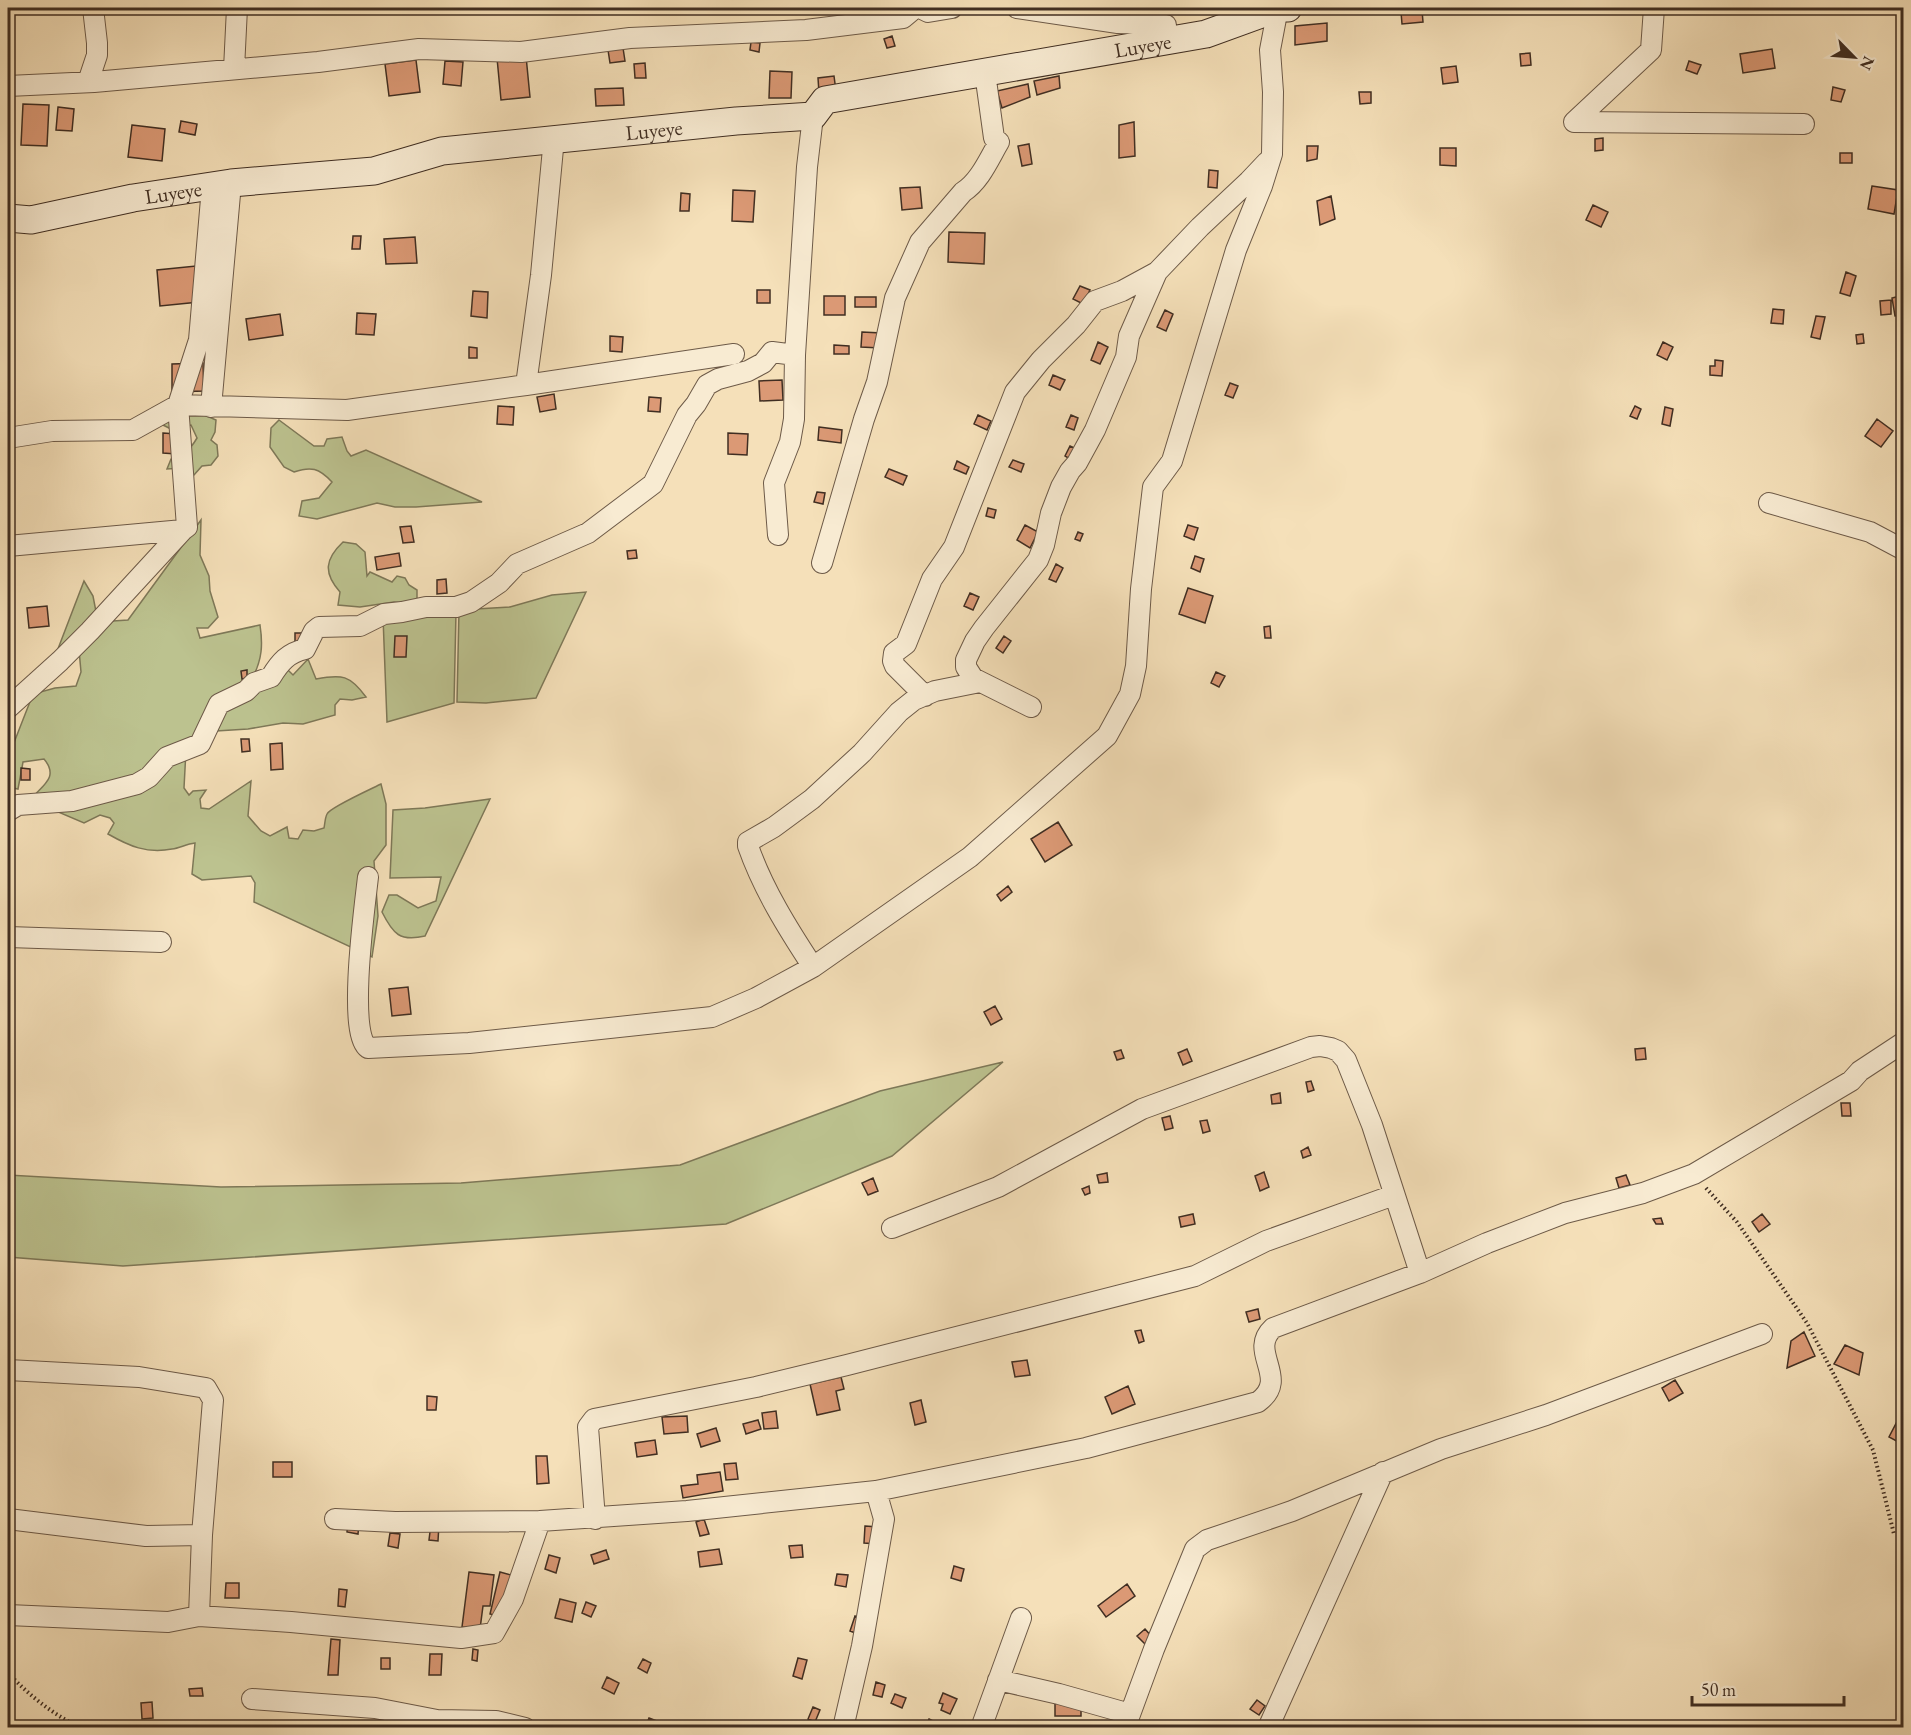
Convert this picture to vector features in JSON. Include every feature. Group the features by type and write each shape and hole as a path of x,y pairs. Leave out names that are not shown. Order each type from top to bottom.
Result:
{"street":[{"path":"88,82 97,55 93,8"},
{"path":"234,69 237,8"},
{"path":"8,86 88,82 318,62 419,49 520,52 630,38 806,30 903,18 915,8"},
{"path":"920,8 928,12 952,8"},
{"path":"1017,8 1069,11 1118,23 1166,25"},
{"path":"368,877 357,974 361,1039 368,1048 469,1043 712,1017 756,998 813,967 970,857 1110,733 1130,694 1136,666 1141,589 1153,487 1173,461 1236,250 1262,186 1272,154 1273,92 1270,50 1278,8"},
{"name":"Luyeye","path":"8,219 31,220 133,198 221,185 374,171 442,151 554,138 813,116 825,100 985,73 1166,25 1206,34 1278,8 1288,8"},
{"path":"1654,8 1651,50 1574,122 1803,124"},
{"path":"822,563 877,382 895,298 920,242 976,180 999,142 994,138 985,73"},
{"path":"778,535 774,483 790,442 794,419 795,355 807,167 813,116"},
{"path":"526,385 541,275 554,138"},
{"path":"925,696 895,666 894,653 906,644 932,579 954,547 1014,392 1095,301 1122,291 1157,272 1200,226 1250,181 1272,154"},
{"path":"8,708 82,639 186,527 178,405 199,340 221,185"},
{"path":"212,407 221,185"},
{"path":"1031,707 970,676 966,660 984,628 1038,560 1061,487 1095,430 1126,357 1129,336 1157,272"},
{"path":"8,811 18,806 72,801 137,784 149,777 167,757 200,744 219,704 246,692 254,683 271,677 289,655 305,649 314,631 319,627 360,626 384,614 426,607 456,607 471,602 499,583 517,564 588,532 653,484 687,415 707,385 718,379 748,371 763,363 772,352 795,355"},
{"path":"8,438 52,431 133,430 178,405 347,410 734,354"},
{"path":"1769,503 1870,532 1904,550"},
{"path":"8,546 183,530"},
{"path":"813,967 756,870 748,842 774,827 812,799 862,753 898,712 914,700 936,691 980,682"},
{"path":"8,938 161,942"},
{"path":"335,1519 405,1522 595,1519 876,1491 1086,1448 1258,1402 1268,1395 1272,1385 1264,1344 1266,1334 1273,1328 1420,1273 1487,1243 1565,1213 1643,1193 1694,1174 1851,1081 1860,1071 1904,1042"},
{"path":"892,1228 998,1187 1142,1109 1311,1047 1320,1046 1338,1051 1346,1060 1372,1125 1420,1273"},
{"path":"595,1519 588,1427 594,1419 756,1387 1195,1276 1266,1241 1394,1195"},
{"path":"998,1680 1059,1694 1128,1721 1154,1649 1195,1549 1207,1540 1292,1511 1441,1449 1546,1415 1762,1334"},
{"path":"8,1370 139,1377 206,1388 213,1400 202,1535 199,1616"},
{"path":"1268,1728 1383,1472"},
{"path":"843,1728 862,1646 884,1519 876,1491"},
{"path":"8,1519 146,1536 202,1535"},
{"path":"8,1615 168,1622 199,1616 461,1638 494,1633 513,1599 540,1521"},
{"path":"981,1728 1021,1618"},
{"path":"252,1700 375,1708 437,1720 496,1722 525,1728"}],"path":[{"path":"1694,1174 1737,1222 1807,1323 1873,1450 1894,1534"},
{"path":"8,1673 26,1692 60,1718 81,1728"}],"green space":[{"path":"193,410 216,420 215,432 211,440 217,445 218,456 211,465 202,466 188,480 183,468 167,469 171,459 186,452 197,438 191,425 180,427 175,431 159,423"},
{"path":"279,420 314,446 324,446 327,439 342,437 351,456 366,450 482,502 416,507 395,507 377,503 317,519 299,516 302,501 319,498 332,482 314,469 294,472 284,467 270,447 271,428"},
{"path":"201,520 200,555 209,576 210,591 218,617 208,628 197,628 200,638 260,625 261,652 253,677 285,667 293,675 308,659 316,679 345,678 355,684 366,697 352,700 340,699 335,705 335,715 303,724 283,723 248,729 216,731 186,750 184,788 189,795 193,791 206,790 200,799 201,808 209,809 251,781 248,816 261,831 270,836 287,827 289,838 298,839 303,830 314,831 324,828 327,814 335,807 381,784 386,804 386,845 374,861 378,916 372,957 254,902 255,883 251,876 202,880 192,874 195,843 163,850 138,848 108,834 114,823 110,818 100,815 84,823 30,800 50,777 50,771 44,759 23,762 18,789 8,787 8,758 33,694 55,688 76,686 81,672 79,650 56,654 84,581 93,596 98,622 128,620"},
{"path":"343,542 356,544 365,552 367,576 370,572 392,582 397,576 405,578 409,585 417,590 417,599 410,604 394,602 360,607 338,605 340,592 331,579 328,566 333,554"},
{"path":"586,592 536,698 486,703 457,702 459,610 510,607 552,595"},
{"path":"456,612 454,703 387,722 383,617"},
{"path":"490,799 425,936 409,938 398,934 382,912 389,895 397,895 418,908 436,901 441,877 390,878 393,810"},
{"path":"1003,1062 892,1156 726,1224 123,1266 8,1257 8,1175 221,1187 461,1183 680,1165 880,1091"}],"building":[{"path":"1422,10 1423,22 1402,24 1401,12"},
{"path":"1327,23 1327,41 1295,45 1295,26"},
{"path":"892,36 895,46 887,48 884,39"},
{"path":"751,42 760,43 759,52 750,50"},
{"path":"623,48 625,61 610,63 608,50"},
{"path":"1772,49 1775,68 1743,73 1740,54"},
{"path":"1530,53 1531,65 1521,66 1520,54"},
{"path":"526,56 530,97 501,100 497,58"},
{"path":"416,60 420,92 389,96 385,64"},
{"path":"445,61 463,62 461,86 443,84"},
{"path":"1689,61 1701,65 1697,74 1686,70"},
{"path":"645,63 646,78 635,78 634,64"},
{"path":"1456,66 1458,82 1443,84 1441,68"},
{"path":"770,71 792,72 791,98 769,98"},
{"path":"834,76 836,91 819,93 818,78"},
{"path":"1059,76 1060,88 1037,95 1034,81"},
{"path":"1028,84 1030,97 1002,108 997,91"},
{"path":"1833,87 1845,90 1841,102 1831,100"},
{"path":"623,88 624,105 596,106 595,89"},
{"path":"1359,92 1371,92 1371,103 1360,104"},
{"path":"23,104 49,105 47,146 21,145"},
{"path":"58,107 74,109 72,131 56,130"},
{"path":"181,121 197,124 195,135 179,132"},
{"path":"1134,122 1135,156 1119,158 1119,125"},
{"path":"132,125 165,129 162,161 128,157"},
{"path":"1603,138 1603,150 1595,151 1595,139"},
{"path":"1029,144 1032,164 1022,166 1018,146"},
{"path":"1307,146 1318,146 1317,159 1307,161"},
{"path":"1440,148 1456,148 1456,166 1440,165"},
{"path":"1840,153 1852,153 1852,163 1840,163"},
{"path":"1209,170 1218,171 1217,188 1208,187"},
{"path":"1872,186 1898,190 1894,214 1868,209"},
{"path":"920,187 922,208 902,210 900,188"},
{"path":"733,190 755,191 753,222 732,221"},
{"path":"681,193 690,194 689,211 680,211"},
{"path":"1331,196 1335,219 1320,225 1317,201"},
{"path":"1593,205 1608,212 1601,227 1586,220"},
{"path":"949,232 985,233 984,264 948,262"},
{"path":"353,236 361,236 360,249 352,249"},
{"path":"415,237 417,263 386,264 384,239"},
{"path":"196,266 199,302 160,306 157,270"},
{"path":"1846,272 1856,276 1850,296 1840,293"},
{"path":"1080,286 1090,290 1083,304 1073,299"},
{"path":"757,290 770,290 770,303 757,303"},
{"path":"473,291 488,292 487,318 471,316"},
{"path":"824,296 845,296 845,315 824,315"},
{"path":"1900,296 1903,315 1895,316 1892,298"},
{"path":"855,297 876,297 876,307 855,307"},
{"path":"1891,300 1891,314 1881,315 1880,301"},
{"path":"1773,309 1784,310 1783,324 1771,323"},
{"path":"1165,310 1173,314 1166,331 1157,327"},
{"path":"357,313 376,314 374,335 356,334"},
{"path":"280,314 283,335 249,340 246,319"},
{"path":"1816,316 1825,317 1820,339 1811,337"},
{"path":"862,332 881,333 880,348 861,347"},
{"path":"1863,334 1864,343 1857,344 1856,335"},
{"path":"610,336 623,337 622,352 610,351"},
{"path":"1098,342 1108,347 1100,364 1091,360"},
{"path":"1663,342 1673,347 1667,360 1657,355"},
{"path":"834,345 849,346 849,354 834,354"},
{"path":"469,347 477,348 477,358 469,358"},
{"path":"1715,360 1723,361 1722,376 1710,375 1710,366 1715,366"},
{"path":"203,363 204,391 172,392 172,364"},
{"path":"1053,375 1065,380 1060,390 1049,385"},
{"path":"782,380 783,400 760,401 759,381"},
{"path":"1230,383 1238,386 1233,398 1225,395"},
{"path":"554,394 556,409 540,412 537,397"},
{"path":"649,397 661,398 660,412 648,411"},
{"path":"498,406 514,407 513,425 497,424"},
{"path":"1635,406 1641,409 1637,419 1630,416"},
{"path":"1665,407 1673,409 1670,426 1662,424"},
{"path":"978,415 991,421 987,430 974,424"},
{"path":"1071,415 1078,418 1074,430 1066,427"},
{"path":"1877,419 1893,431 1881,447 1865,436"},
{"path":"819,427 842,430 841,443 818,440"},
{"path":"163,433 176,434 176,454 163,453"},
{"path":"728,433 748,434 747,455 728,454"},
{"path":"1070,446 1079,450 1073,461 1065,456"},
{"path":"1013,460 1024,464 1021,472 1009,467"},
{"path":"957,461 969,467 966,474 954,469"},
{"path":"889,469 907,476 903,485 885,477"},
{"path":"817,492 825,493 823,504 814,502"},
{"path":"988,508 996,510 994,518 986,516"},
{"path":"1025,525 1038,532 1030,548 1017,540"},
{"path":"1188,525 1198,528 1194,540 1184,536"},
{"path":"411,526 414,542 403,543 400,527"},
{"path":"1078,532 1083,534 1080,541 1075,539"},
{"path":"636,550 637,558 628,559 627,551"},
{"path":"399,553 401,566 377,570 375,557"},
{"path":"1195,556 1204,559 1200,572 1191,568"},
{"path":"1056,564 1063,568 1056,582 1049,579"},
{"path":"446,579 447,593 437,594 437,580"},
{"path":"1188,588 1213,596 1205,623 1179,614"},
{"path":"970,593 979,597 973,610 964,606"},
{"path":"47,606 49,626 29,628 27,608"},
{"path":"1270,626 1271,638 1265,638 1264,627"},
{"path":"295,633 303,633 295,647"},
{"path":"395,636 407,636 406,657 394,657"},
{"path":"1004,636 1011,641 1003,653 996,648"},
{"path":"247,670 247,678 242,679 241,671"},
{"path":"1216,672 1225,676 1219,687 1211,683"},
{"path":"241,739 249,739 250,751 242,752"},
{"path":"282,743 283,769 271,770 270,744"},
{"path":"21,768 30,769 30,780 21,780"},
{"path":"1058,822 1072,845 1045,862 1031,839"},
{"path":"1008,886 1012,892 1001,901 997,895"},
{"path":"408,987 411,1014 392,1016 389,989"},
{"path":"995,1006 1002,1019 991,1025 984,1012"},
{"path":"1645,1048 1646,1059 1636,1060 1635,1049"},
{"path":"1187,1049 1192,1061 1183,1065 1178,1053"},
{"path":"1121,1050 1124,1058 1117,1060 1114,1052"},
{"path":"1311,1081 1314,1090 1308,1092 1306,1082"},
{"path":"1280,1093 1281,1103 1272,1104 1271,1095"},
{"path":"1841,1103 1850,1103 1851,1116 1842,1116"},
{"path":"1170,1116 1173,1128 1165,1130 1162,1118"},
{"path":"1207,1120 1210,1131 1203,1133 1200,1121"},
{"path":"1308,1147 1311,1155 1303,1158 1301,1151"},
{"path":"1264,1172 1269,1187 1260,1191 1255,1176"},
{"path":"1107,1173 1108,1182 1099,1183 1097,1175"},
{"path":"1626,1175 1630,1185 1619,1188 1616,1178"},
{"path":"873,1178 878,1191 868,1195 862,1183"},
{"path":"1089,1186 1090,1193 1085,1195 1082,1189"},
{"path":"1193,1214 1195,1224 1181,1227 1179,1217"},
{"path":"1762,1214 1770,1224 1759,1232 1752,1222"},
{"path":"1661,1218 1663,1224 1656,1224 1653,1219"},
{"path":"1258,1309 1260,1319 1249,1322 1246,1312"},
{"path":"1141,1330 1144,1341 1139,1343 1135,1331"},
{"path":"1804,1332 1815,1356 1787,1368 1791,1341"},
{"path":"1845,1345 1863,1353 1859,1375 1834,1364"},
{"path":"1027,1360 1030,1375 1015,1377 1012,1362"},
{"path":"841,1377 844,1389 836,1391 840,1410 817,1415 810,1384"},
{"path":"1675,1380 1683,1393 1669,1401 1662,1388"},
{"path":"1128,1386 1135,1404 1112,1414 1105,1397"},
{"path":"427,1396 437,1397 436,1410 427,1410"},
{"path":"921,1400 926,1422 915,1425 910,1403"},
{"path":"776,1411 778,1428 764,1429 762,1413"},
{"path":"1901,1414 1904,1415 1904,1445 1889,1437"},
{"path":"687,1416 688,1432 664,1434 662,1417"},
{"path":"758,1420 761,1429 746,1434 743,1424"},
{"path":"716,1428 720,1441 701,1447 697,1434"},
{"path":"655,1440 657,1454 637,1457 635,1443"},
{"path":"536,1456 547,1456 549,1483 537,1484"},
{"path":"273,1462 292,1462 292,1477 273,1477"},
{"path":"736,1463 738,1479 726,1480 724,1464"},
{"path":"720,1472 723,1491 683,1498 681,1486 698,1484 697,1475"},
{"path":"704,1519 709,1534 700,1536 696,1522"},
{"path":"348,1522 359,1523 358,1534 347,1532"},
{"path":"431,1524 439,1524 438,1541 429,1540"},
{"path":"865,1526 878,1527 877,1544 864,1543"},
{"path":"390,1533 400,1534 398,1548 388,1546"},
{"path":"802,1545 803,1557 791,1558 789,1546"},
{"path":"719,1549 722,1564 700,1567 698,1552"},
{"path":"606,1550 609,1559 594,1564 591,1555"},
{"path":"549,1555 560,1558 556,1573 545,1569"},
{"path":"954,1566 964,1569 961,1581 951,1578"},
{"path":"469,1572 494,1575 490,1606 483,1606 480,1629 462,1627"},
{"path":"500,1572 511,1575 502,1617 490,1614"},
{"path":"837,1574 848,1575 846,1587 835,1585"},
{"path":"226,1583 239,1583 239,1598 225,1598"},
{"path":"1127,1584 1135,1596 1106,1617 1098,1606"},
{"path":"339,1589 347,1590 345,1607 338,1606"},
{"path":"560,1599 576,1603 572,1622 555,1618"},
{"path":"586,1602 596,1606 591,1617 582,1613"},
{"path":"855,1616 864,1620 858,1634 850,1631"},
{"path":"1145,1629 1152,1637 1145,1644 1137,1636"},
{"path":"331,1639 340,1640 338,1675 328,1675"},
{"path":"473,1649 478,1650 477,1661 472,1660"},
{"path":"430,1654 442,1654 441,1675 429,1675"},
{"path":"381,1658 390,1658 390,1669 381,1669"},
{"path":"798,1658 807,1660 802,1679 793,1676"},
{"path":"643,1659 651,1663 647,1673 638,1668"},
{"path":"607,1677 619,1683 614,1694 602,1688"},
{"path":"876,1682 885,1685 882,1697 873,1695"},
{"path":"202,1688 203,1696 190,1696 189,1689"},
{"path":"943,1693 957,1699 950,1714 941,1710 943,1704 939,1703"},
{"path":"895,1694 906,1698 902,1708 891,1703"},
{"path":"1257,1700 1265,1706 1259,1715 1250,1709"},
{"path":"152,1702 153,1718 142,1719 141,1703"},
{"path":"1055,1702 1081,1702 1081,1716 1055,1716"},
{"path":"813,1707 820,1710 815,1722 808,1719"},
{"path":"388,1714 399,1714 399,1728 387,1728"},
{"path":"649,1718 670,1726 670,1728 645,1728"},
{"path":"929,1719 943,1726 943,1728 925,1728"}]}
